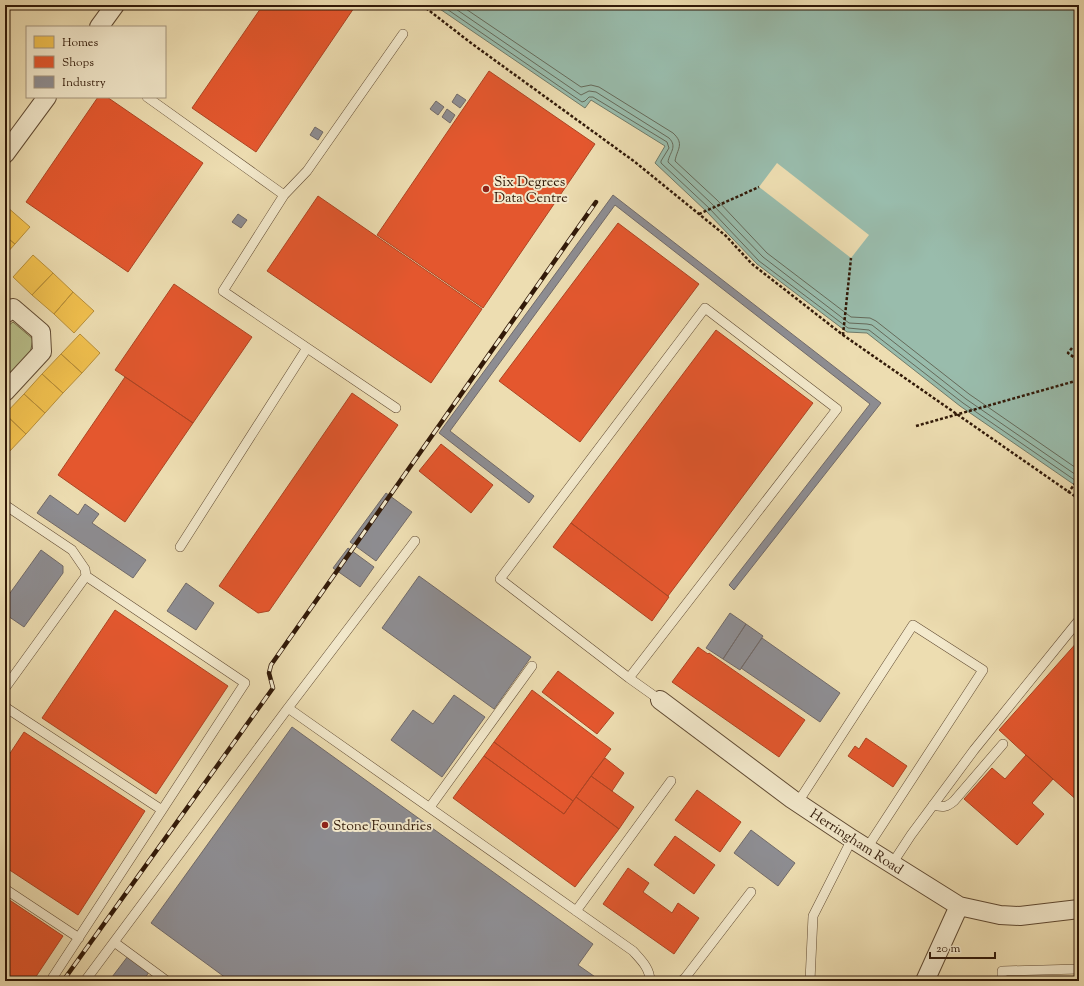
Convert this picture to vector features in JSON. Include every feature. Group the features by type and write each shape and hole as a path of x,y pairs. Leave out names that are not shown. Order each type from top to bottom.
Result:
{"street":[{"path":"100,26 115,5"},
{"path":"5,154 46,98"},
{"path":"5,314 13,308 41,332 42,352 5,392"},
{"name":"Herringham Road","path":"660,700 798,802 852,839 959,906 1000,915 1020,916 1079,909"},
{"path":"925,981 959,906"}],"lane":[{"path":"396,408 222,290 284,195 307,171 403,34"},
{"path":"148,98 284,195"},
{"path":"629,678 837,409 705,308 500,580 629,678 660,700"},
{"path":"180,547 307,348"},
{"path":"5,688 86,576 85,569 72,550 8,507"},
{"path":"85,981 288,708 415,541"},
{"path":"53,977 245,683 86,576"},
{"path":"892,864 911,834 974,750 1079,620"},
{"path":"798,802 913,625 983,670 867,848"},
{"path":"430,807 532,666"},
{"path":"5,707 162,810"},
{"path":"288,708 633,951 643,962 650,974 650,981"},
{"path":"933,805 943,808 954,801 1003,744"},
{"path":"576,911 670,781"},
{"path":"810,981 813,916 852,839"},
{"path":"5,889 79,938"},
{"path":"681,981 686,978 751,892"},
{"path":"114,942 167,981"},
{"path":"1002,981 1002,971 1079,969"}],"path":[{"path":"422,5 471,43 616,148 726,236 752,264 843,335 1079,500"},
{"path":"699,214 759,187"},
{"path":"843,335 851,258"},
{"path":"1072,348 1068,353 1079,361"},
{"path":"916,426 1079,380"},
{"path":"1068,493 1079,478"}],"green space":[{"path":"13,322 33,339 30,354 5,379 5,328"}],"water":[{"path":"434,5 1079,5 1079,488 960,406 867,333 847,332 757,264 706,211 655,163 665,146 591,100 585,108"}],"pier":[{"path":"777,163 869,235 851,258 759,187"}],"building: Homes":[{"path":"6,206 30,227 15,244 5,236"},
{"path":"5,236 15,244 5,255"},
{"path":"33,255 53,273 32,295 13,277"},
{"path":"53,273 73,292 54,314 32,295"},
{"path":"73,292 94,311 74,333 54,314"},
{"path":"80,334 100,353 82,373 61,354"},
{"path":"61,354 82,373 63,393 42,374"},
{"path":"42,374 63,393 45,413 24,394"},
{"path":"24,394 45,413 26,434 5,414"},
{"path":"5,414 26,434 8,453 5,450"}],"building: Shops":[{"path":"263,5 356,5 256,152 192,108"},
{"name":"Six Degrees Data Centre","path":"489,71 595,144 483,308 377,235"},
{"path":"97,98 108,98 203,163 128,272 26,202"},
{"path":"318,196 482,309 431,383 267,271"},
{"path":"618,223 699,284 580,442 499,381"},
{"path":"174,284 252,337 193,423 115,370"},
{"path":"716,330 813,403 668,596 571,523"},
{"path":"125,377 193,423 125,522 58,475"},
{"path":"352,393 398,425 269,611 258,613 219,586"},
{"path":"441,444 493,485 471,513 419,471"},
{"path":"571,523 669,597 652,621 553,547"},
{"path":"115,610 228,686 156,794 42,718"},
{"path":"1079,640 1079,802 999,730"},
{"path":"698,647 708,654 709,653 805,720 779,757 672,682"},
{"path":"558,671 614,713 597,734 542,692"},
{"path":"532,690 611,749 573,801 494,742"},
{"path":"24,732 145,811 78,915 5,867 5,761"},
{"path":"866,738 907,766 893,787 848,756 855,746 859,749"},
{"path":"494,742 573,801 564,814 484,756"},
{"path":"1026,755 1053,779 1032,803 1044,814 1017,845 964,799 992,768 1005,779"},
{"path":"484,756 564,814 576,797 619,829 575,887 453,798"},
{"path":"605,758 624,773 612,791 591,776"},
{"path":"591,776 634,807 619,829 576,797"},
{"path":"697,790 741,822 720,852 675,820"},
{"path":"675,836 715,865 694,894 654,865"},
{"path":"628,868 649,883 643,892 672,913 678,903 699,918 674,954 603,904"},
{"path":"5,897 63,936 33,981 5,981"}],"building: Industry":[{"path":"457,94 466,100 460,108 452,102"},
{"path":"436,101 444,107 438,115 430,109"},
{"path":"447,109 455,115 450,123 442,117"},
{"path":"315,127 323,132 318,140 310,135"},
{"path":"613,195 881,403 734,590 729,585 870,404 615,205 450,431 534,496 529,503 439,433"},
{"path":"238,214 247,220 241,228 232,222"},
{"path":"386,493 412,512 376,561 350,542"},
{"path":"50,495 78,515 85,504 99,514 92,523 146,560 133,578 37,513"},
{"path":"348,548 374,567 360,587 333,568"},
{"path":"41,550 63,566 63,573 24,627 5,614 5,600"},
{"path":"419,576 531,657 494,709 382,628"},
{"path":"186,583 214,603 196,630 167,611"},
{"path":"730,613 746,624 723,659 706,648"},
{"path":"746,624 763,636 740,670 723,659"},
{"path":"762,638 840,693 820,722 741,668"},
{"path":"454,695 485,717 442,777 391,740 413,710 433,724"},
{"name":"Stone Foundries","path":"292,727 593,944 578,965 601,981 230,981 151,923"},
{"path":"751,830 795,863 778,886 734,853"},
{"path":"128,956 149,972 143,981 109,981"}],"railway":[{"path":"63,981 273,688 269,673 271,665 596,202"}],"place":[{"name":"Six Degrees Data Centre","path":"486,189"},
{"name":"Stone Foundries","path":"325,825"}]}
